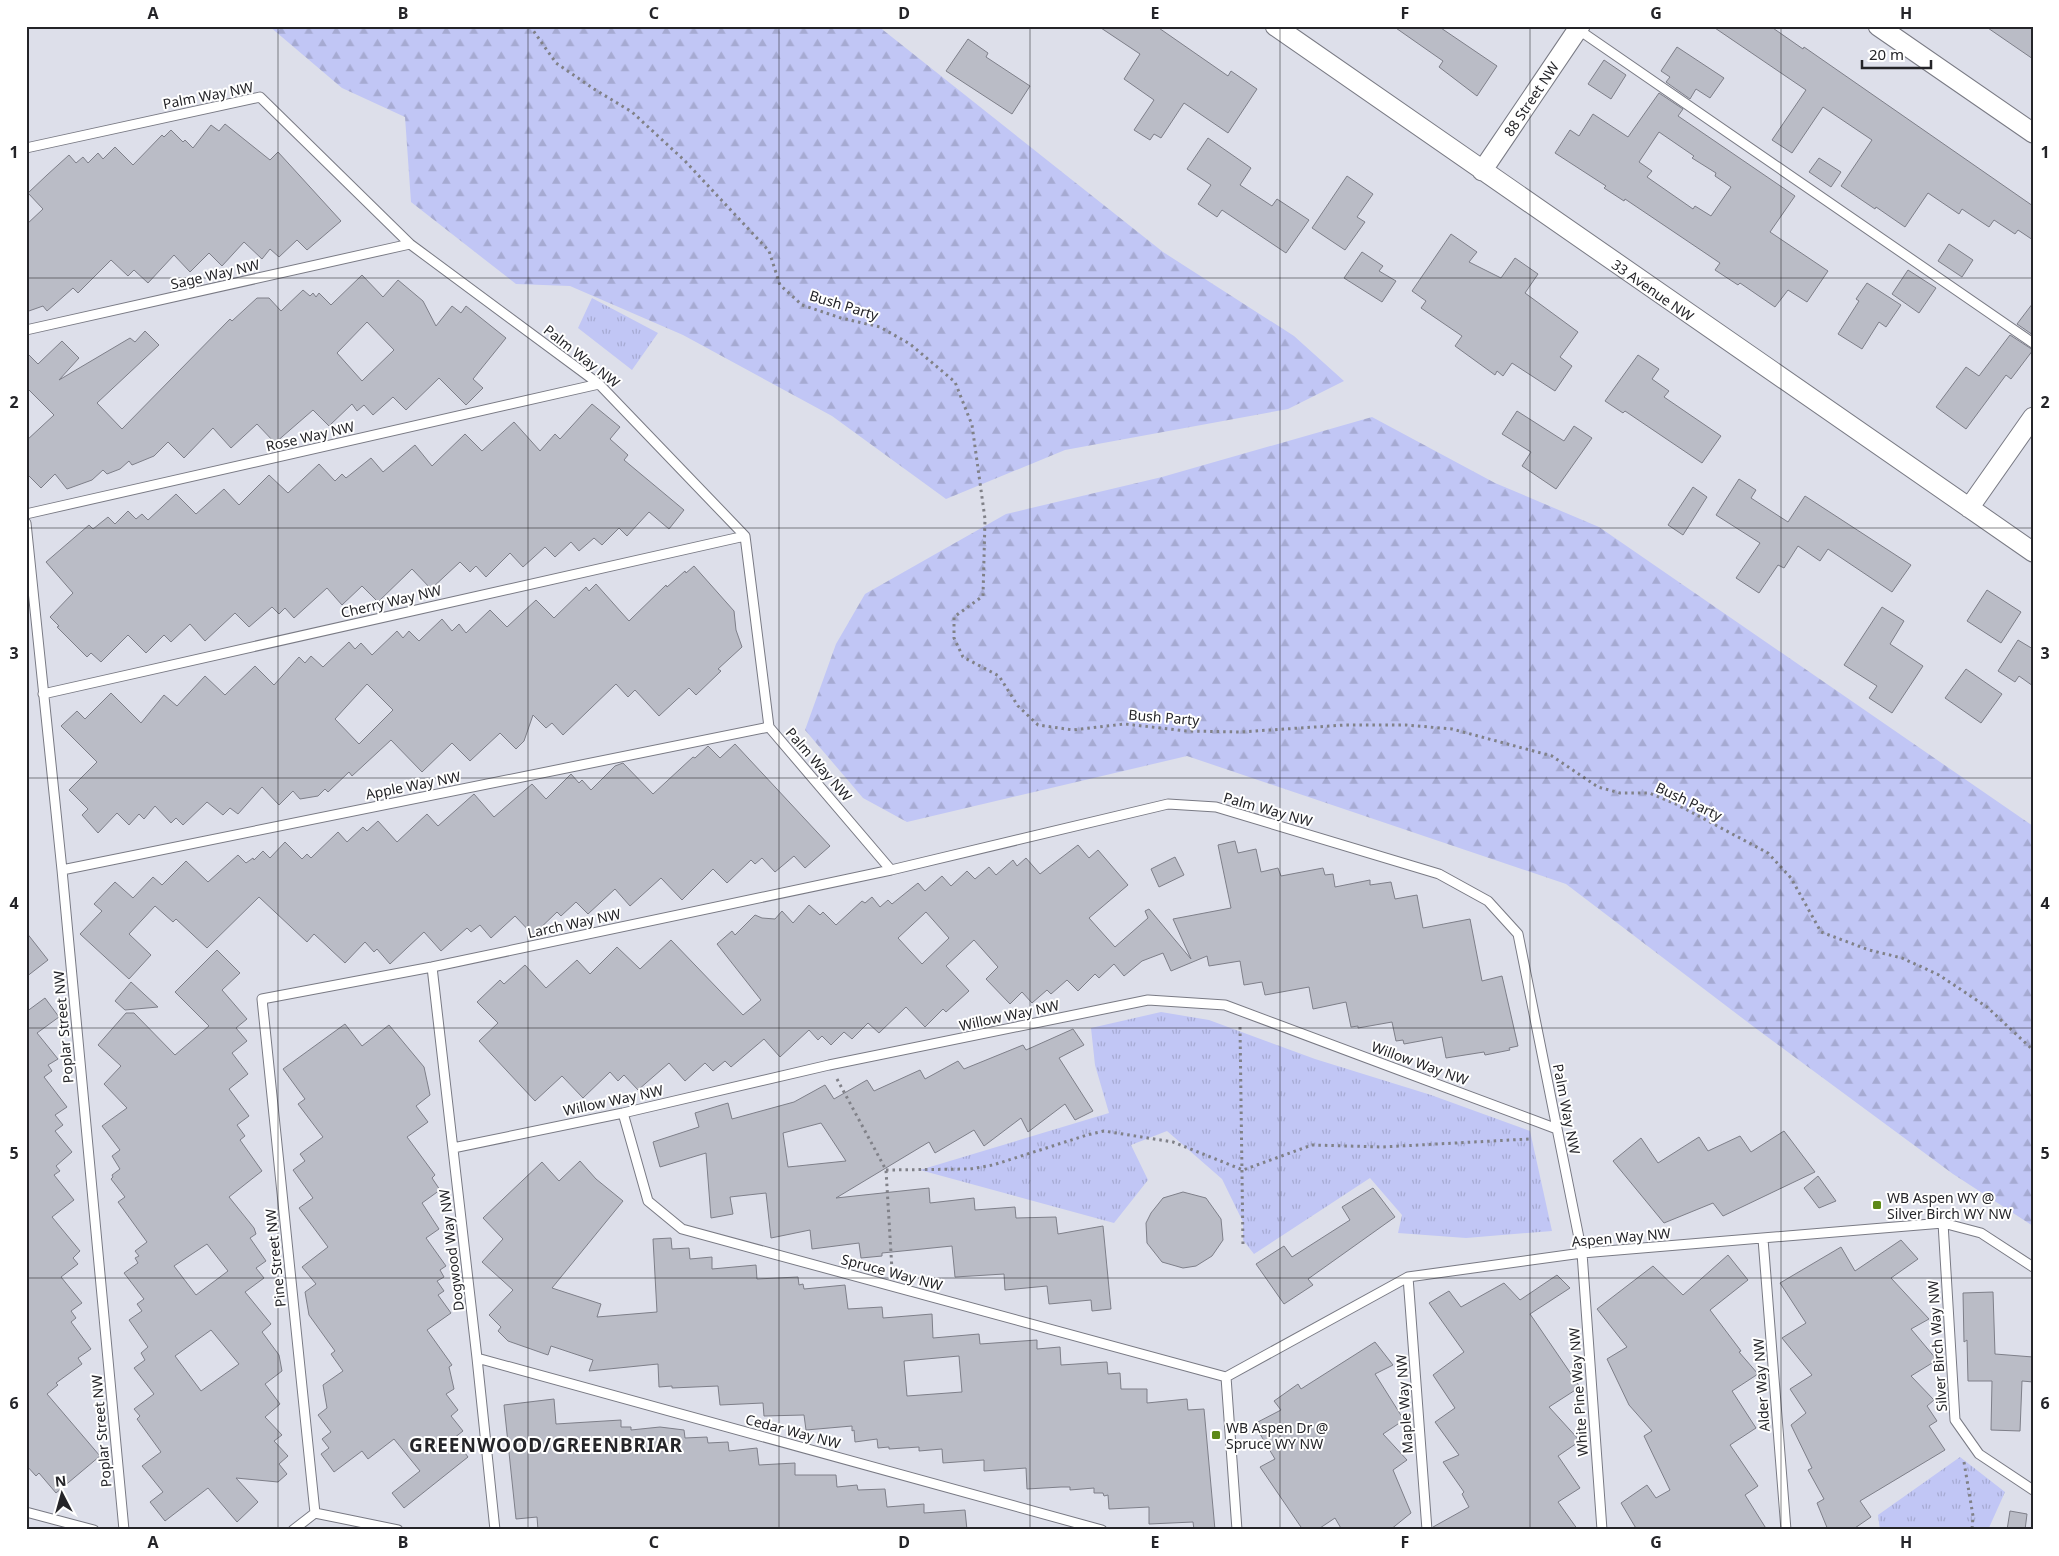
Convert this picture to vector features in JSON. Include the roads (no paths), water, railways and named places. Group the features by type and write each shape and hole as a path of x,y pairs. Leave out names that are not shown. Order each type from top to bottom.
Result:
{"street":[{"name":"33 Avenue NW","path":"1275,26 2033,552"},
{"path":"1878,26 2033,133"},
{"name":"88 Street NW","path":"1482,171 1577,27"},
{"path":"1969,508 2033,417"}],"lane":[{"path":"1577,27 2033,343"},
{"name":"Palm Way NW","path":"26,148 260,97 410,244 599,384 745,536 769,727 891,870 1168,804 1216,807 1439,874 1488,901 1518,934 1582,1253"},
{"name":"Sage Way NW","path":"26,330 410,244"},
{"name":"Rose Way NW","path":"26,514 599,384"},
{"name":"Poplar Street NW","path":"26,523 62,870 124,1530"},
{"name":"Cherry Way NW","path":"43,694 745,536"},
{"name":"Apple Way NW","path":"62,870 769,727"},
{"name":"Larch Way NW","path":"262,999 432,967 891,870"},
{"name":"Dogwood Way NW","path":"432,967 495,1530"},
{"name":"Pine Street NW","path":"262,999 315,1514"},
{"name":"Willow Way NW","path":"453,1148 623,1113 829,1065 1148,1000 1225,1005 1557,1129"},
{"name":"Spruce Way NW","path":"623,1113 648,1200 682,1230 1226,1377"},
{"name":"Aspen Way NW","path":"1226,1377 1408,1277 1582,1253 1943,1223 1981,1233 2033,1267"},
{"name":"Silver Birch Way NW","path":"1943,1223 1955,1420 1979,1454 2033,1490"},
{"name":"Alder Way NW","path":"1763,1238 1786,1530"},
{"name":"White Pine Way NW","path":"1582,1253 1602,1530"},
{"name":"Maple Way NW","path":"1408,1277 1427,1530"},
{"name":"Cedar Way NW","path":"477,1358 1102,1530"},
{"path":"1226,1377 1237,1530"},
{"path":"26,1512 94,1530"},
{"path":"293,1530 315,1514 398,1530"}],"place":[{"name":"WB Aspen WY @ Silver Birch WY NW","path":"1877,1205"},
{"name":"WB Aspen Dr @ Spruce WY NW","path":"1216,1435"}],"district":[{"name":"GREENWOOD/GREENBRIAR","path":"546,1445"}]}
